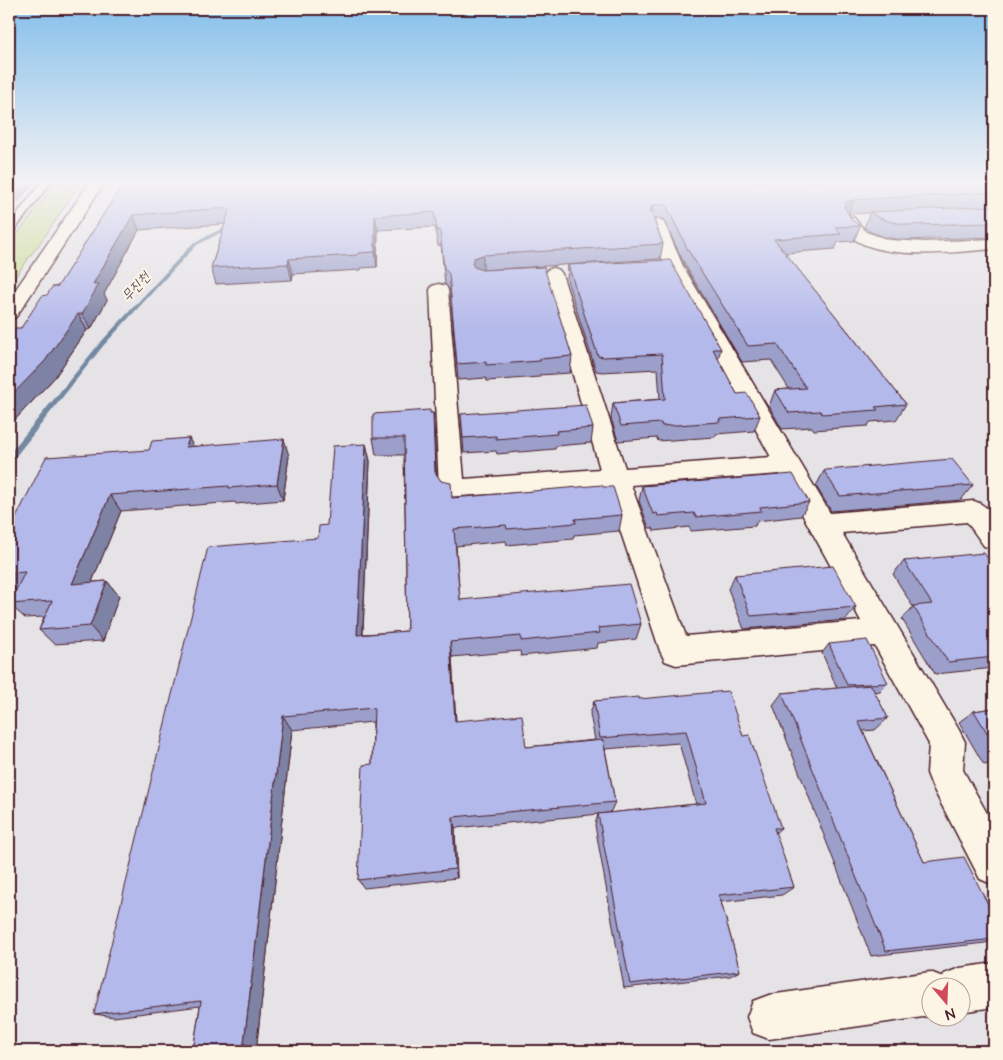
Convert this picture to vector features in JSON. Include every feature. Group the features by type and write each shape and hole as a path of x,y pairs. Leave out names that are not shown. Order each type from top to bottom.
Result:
{"street":[{"path":"9,312 64,231"},
{"path":"660,231 664,238 665,267 788,465 947,742 945,773 994,865"},
{"path":"856,231 859,235 895,247 994,244"},
{"path":"554,274 615,477 676,651 884,632"},
{"path":"439,290 452,488 788,465"},
{"path":"822,524 974,511 994,538"},
{"path":"970,989 994,985"},
{"path":"769,1017 920,995"}],"green space":[{"path":"19,231 48,231 9,285 9,245"}],"building":[{"path":"93,231 123,231 93,284 99,284 82,314 78,314 45,361 9,398 9,331 11,328 21,328 42,296 47,295 52,287 58,286"},
{"path":"223,231 375,231 375,252 358,253 358,255 289,259 288,264 211,268"},
{"path":"440,231 658,231 663,244 483,255 474,258 472,263 474,267 482,270 544,267 572,356 540,359 540,361 486,365 486,362 457,364 449,274 444,268"},
{"path":"679,231 839,231 841,234 774,239 906,404 875,407 878,410 822,414 820,411 789,413 775,390 806,388 777,344 748,346 688,250"},
{"path":"670,260 721,349 713,349 737,394 747,393 760,416 719,419 720,422 662,426 661,423 621,426 613,403 665,399 662,354 598,356 568,265"},
{"path":"586,405 593,428 556,431 557,434 496,439 496,436 463,438 461,414"},
{"path":"430,410 430,413 433,413 435,472 441,481 451,483 452,498 602,485 603,487 613,487 622,515 575,519 576,523 507,529 506,525 454,529 460,600 629,584 641,624 598,628 600,633 521,641 521,636 450,642 455,721 522,715 526,747 603,740 615,802 453,817 455,869 358,880 363,765 372,764 374,708 283,716 243,1051 193,1051 201,1001 94,1014 208,547 318,538 319,526 327,525 333,446 366,444 357,635 407,631 404,438 373,438 373,414"},
{"path":"189,438 186,447 284,439 277,484 110,495 72,584 107,581 90,626 39,630 52,601 9,604 25,572 9,573 9,526 12,526 46,457 149,450 152,441"},
{"path":"952,459 973,485 840,496 824,471 826,470"},
{"path":"793,474 809,502 760,507 761,511 696,517 694,513 658,516 657,513 653,514 642,486"},
{"path":"984,553 994,567 994,657 948,662 913,606 932,604 904,561"},
{"path":"833,566 856,607 751,616 735,575"},
{"path":"867,640 888,683 847,685 829,644"},
{"path":"871,685 888,718 858,721 924,862 964,857 994,916 994,939 886,951 782,693"},
{"path":"728,691 743,736 749,735 781,828 774,828 794,887 719,895 740,971 630,984 598,814 706,803 686,731 600,738 594,701"},
{"path":"994,708 994,744 974,711"}],"waterway":[{"name":"무진천","path":"9,459 101,345 172,268 195,244 220,231"}]}
